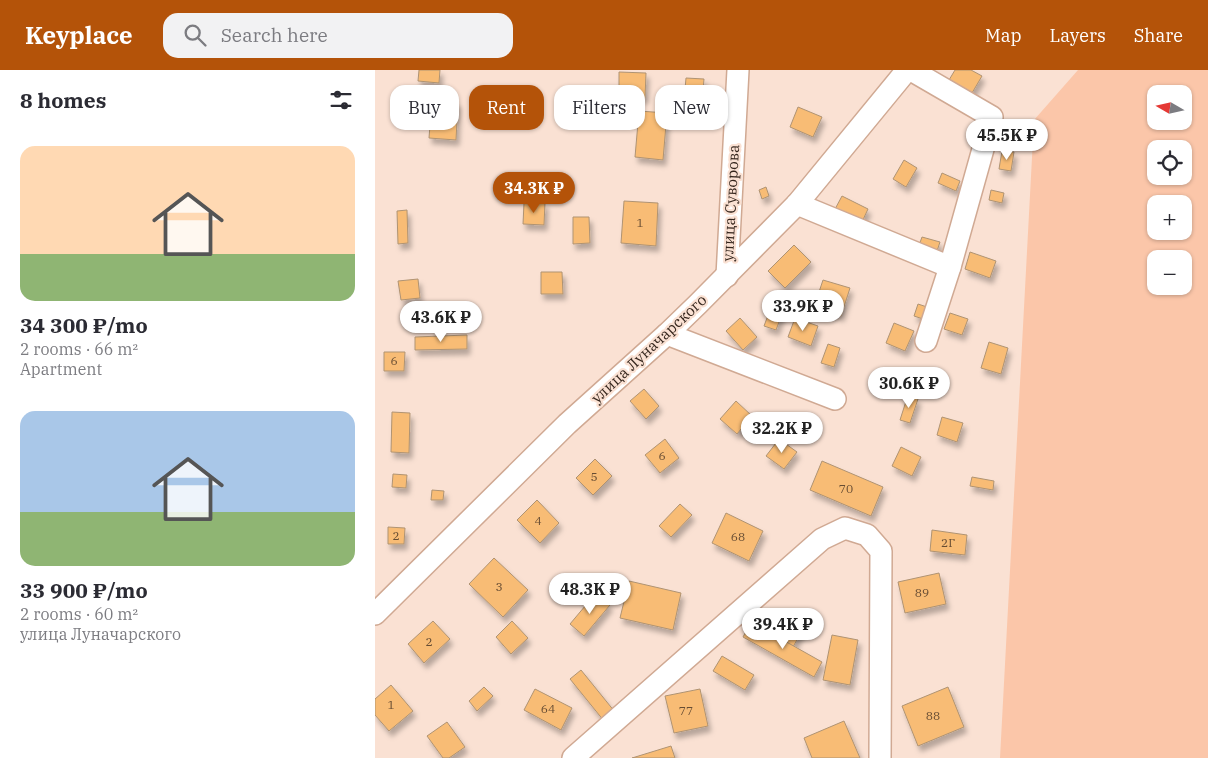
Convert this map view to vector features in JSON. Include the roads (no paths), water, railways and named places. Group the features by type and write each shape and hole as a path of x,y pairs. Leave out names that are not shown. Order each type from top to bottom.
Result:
{"street":[{"name":"улица Суворова","path":"727,276 738,70"},
{"name":"улица Луначарского","path":"375,614 567,424 667,334 727,276 797,204 907,70"},
{"path":"911,70 992,117 950,267 926,341"},
{"path":"797,204 950,267"},
{"path":"667,334 835,399"},
{"path":"573,758 822,539 845,528 867,535 881,552 880,758"}]}
